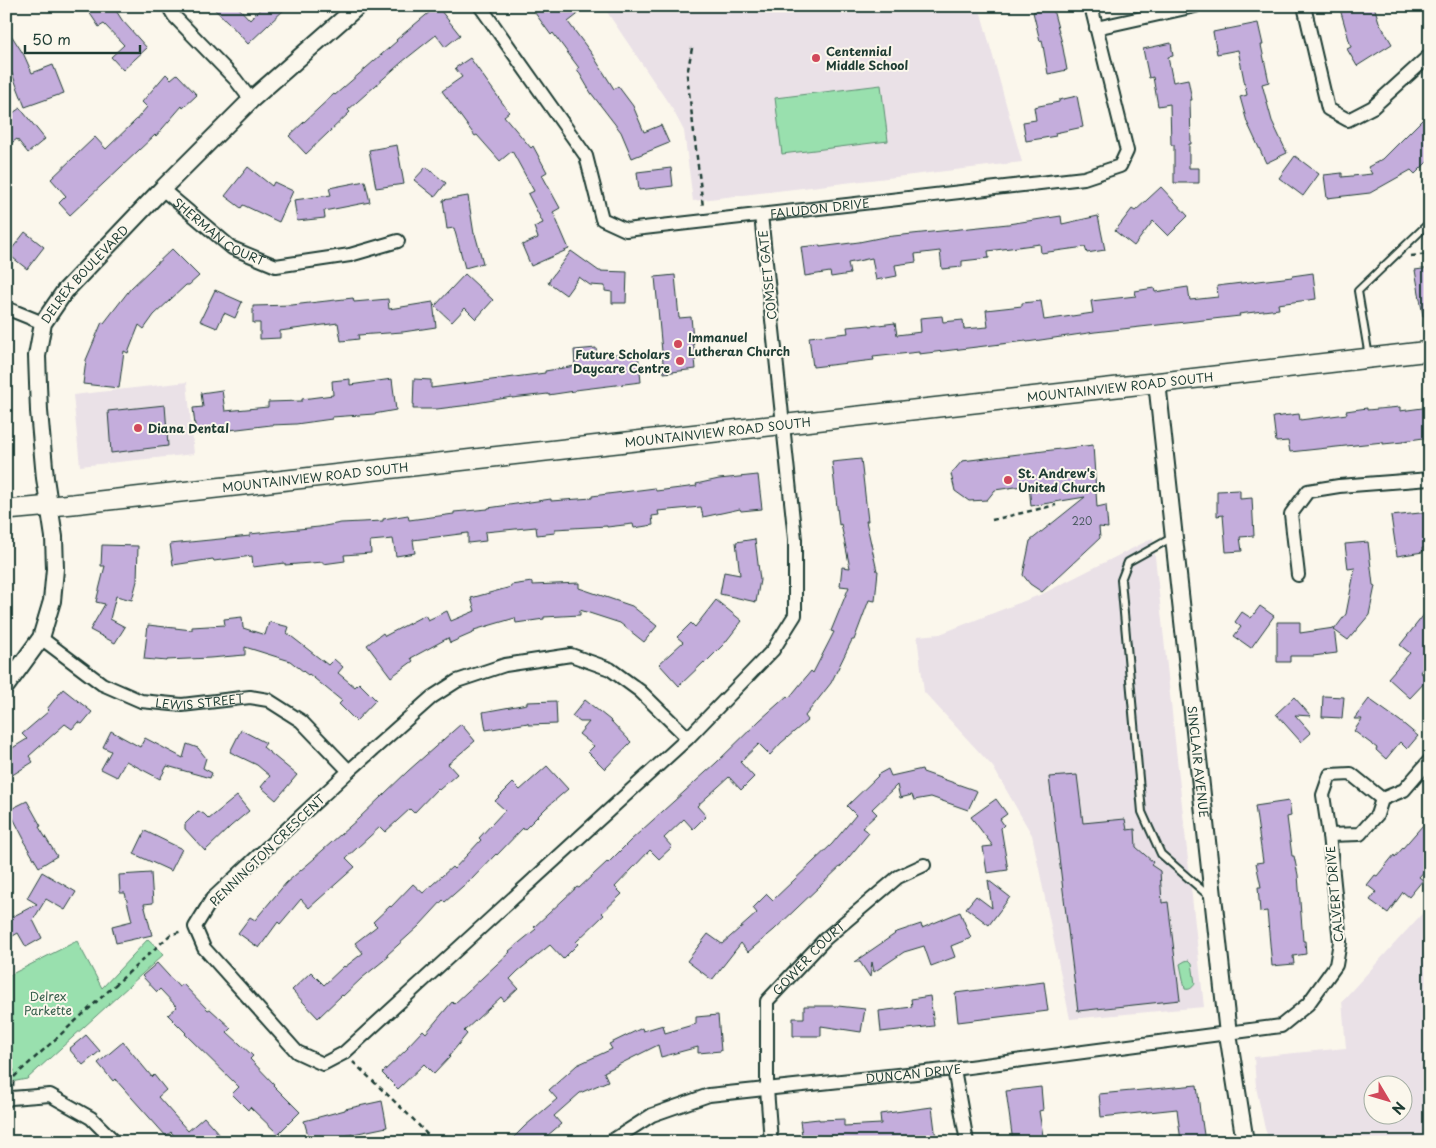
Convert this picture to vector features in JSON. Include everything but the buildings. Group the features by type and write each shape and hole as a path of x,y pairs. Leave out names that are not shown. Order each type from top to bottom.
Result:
{"main road":[{"name":"MOUNTAINVIEW ROAD SOUTH","path":"6,510 1430,351"}],"street":[{"path":"168,6 174,16 235,79 251,100"},
{"name":"DELREX BOULEVARD","path":"6,686 41,638 52,601 55,569 54,537 45,478 37,374 37,356 43,323 65,291 162,189 251,100 358,6"},
{"name":"FALUDON DRIVE","path":"480,6 586,156 602,219 626,230 1084,178 1120,166 1127,151 1091,6"},
{"path":"1096,28 1195,6"},
{"path":"1304,6 1328,109 1348,120 1373,107 1430,55"},
{"name":"SHERMAN COURT","path":"162,189 232,248 276,266 350,255 398,241"},
{"name":"COMSET GATE","path":"761,215 782,424"},
{"path":"6,308 43,323"},
{"name":"SINCLAIR AVENUE","path":"1157,382 1228,1034 1245,1142"},
{"path":"195,927 204,948 297,1052 323,1064 344,1053 688,738 773,650 795,615 795,539 782,424"},
{"path":"1298,575 1291,514 1308,491 1339,486 1430,479"},
{"name":"LEWIS STREET","path":"41,638 102,684 141,701 182,705 250,698 268,700 302,721 349,771"},
{"name":"PENNINGTON CRESCENT","path":"195,927 212,899 349,771 432,697 457,681 505,665 570,655 610,670 640,690 688,738"},
{"path":"1382,799 1404,790 1430,760"},
{"name":"CALVERT DRIVE","path":"1228,1034 1281,1026 1308,1004 1336,965 1340,942 1323,795 1330,775 1351,774 1382,799 1377,815 1360,834 1329,835"},
{"name":"GOWER COURT","path":"771,1142 767,1089 767,1001 825,939 898,877 924,865"},
{"name":"DUNCAN DRIVE","path":"610,1142 652,1114 709,1095 954,1069 1228,1034"},
{"path":"954,1069 967,1142"},
{"path":"8,1099 50,1095 91,1118 115,1142"}],"lane":[{"path":"1369,358 1358,291 1430,222"},
{"path":"1174,536 1128,562 1121,580 1142,812 1160,854 1214,900"}],"path":[{"path":"692,48 687,74 705,221"},
{"path":"992,520 1056,505"},
{"path":"8,1099 16,1075 170,935 195,927"},
{"path":"6,1045 11,1040"},
{"path":"344,1053 413,1119 434,1142"},
{"path":"6,1060 16,1075"}],"shaded area":[{"name":"Centennial Middle School","path":"603,6 979,6 1022,162 693,201 684,131 673,110"},
{"path":"187,382 194,454 80,466 73,395"},
{"path":"1153,538 1204,1007 1070,1019 1032,835 993,767 924,692 917,636 940,634 1042,594"},
{"path":"1430,905 1430,1142 1270,1142 1265,1129 1256,1087 1254,1057 1346,1048 1342,1001"}],"green space":[{"path":"881,85 888,141 782,154 775,98"},
{"name":"Delrex Parkette","path":"148,939 164,954 27,1079 6,1083 6,977 77,941 102,988"},
{"path":"1189,960 1192,963 1195,984 1191,988 1185,989 1180,964"}],"place":[{"name":"Centennial Middle School","path":"816,58"},
{"name":"Immanuel Lutheran Church","path":"678,344"},
{"name":"Future Scholars Daycare Centre","path":"680,361"},
{"name":"Diana Dental","path":"138,428"},
{"name":"St. Andrew's United Church","path":"1008,480"}]}
